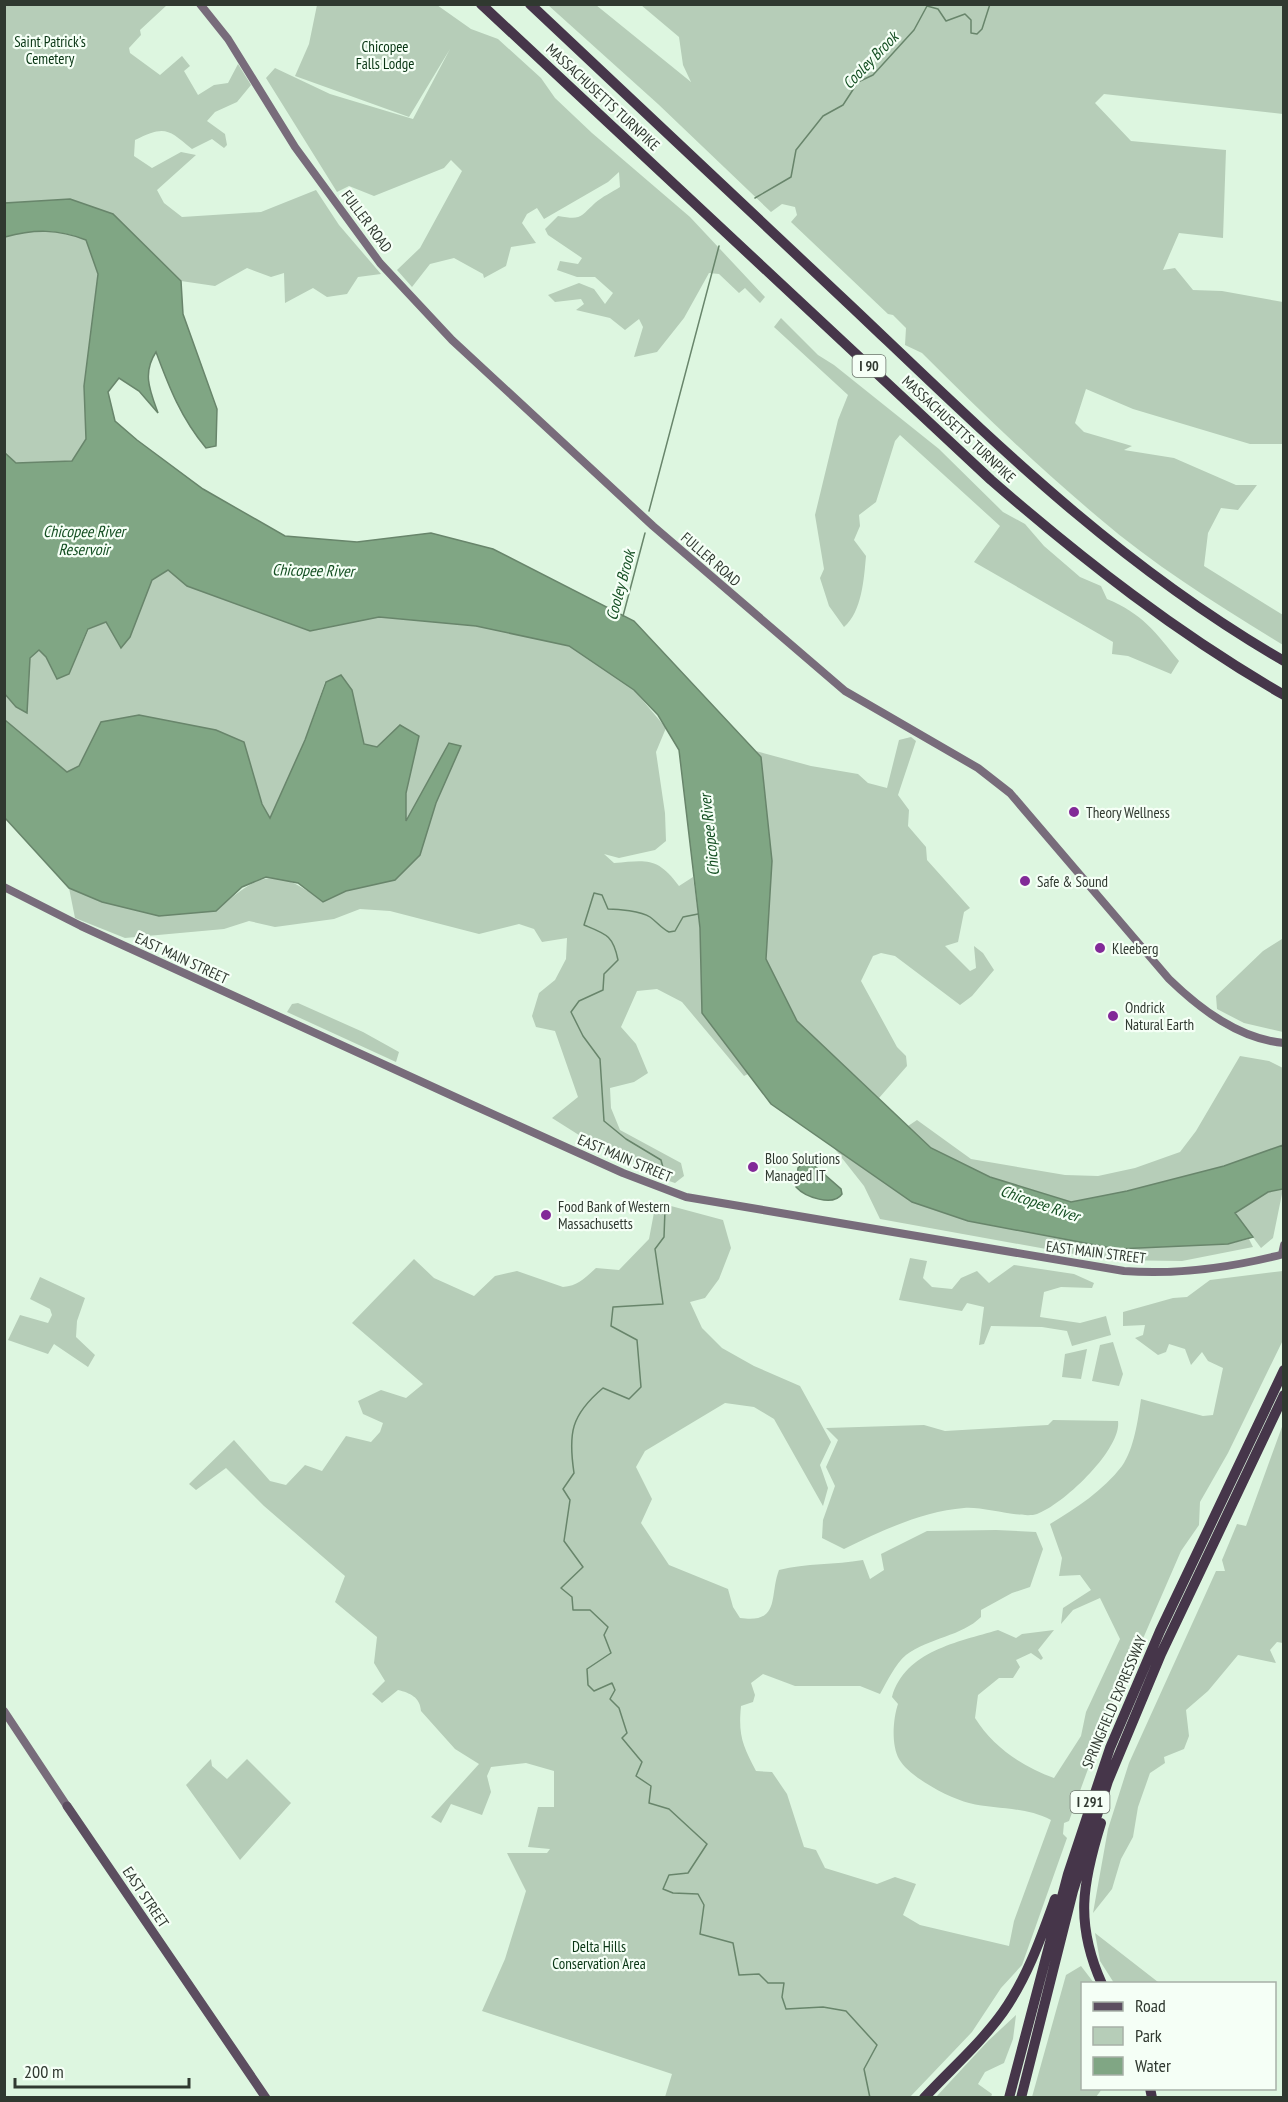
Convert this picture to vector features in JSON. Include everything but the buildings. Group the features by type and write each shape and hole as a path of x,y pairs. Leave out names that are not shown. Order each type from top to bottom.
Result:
{"highway":[{"name":"MASSACHUSETTS TURNPIKE","path":"481,4 991,480 1047,529 1158,615 1284,695"},
{"name":"MASSACHUSETTS TURNPIKE","path":"530,4 1057,500 1167,586 1284,661"},
{"name":"SPRINGFIELD EXPRESSWAY","path":"1009,2097 1078,1843 1124,1712 1284,1370"},
{"name":"SPRINGFIELD EXPRESSWAY","path":"1021,2097 1081,1863 1108,1780 1140,1703 1284,1395"},
{"path":"1101,1982 1090,1960 1085,1939 1085,1893 1099,1829 1140,1703"},
{"path":"924,2097 974,2045 1009,2003 1032,1959 1078,1843"}],"main road":[{"name":"FULLER ROAD","path":"200,4 228,39 295,147 380,262 452,340 657,530 845,691 978,768 1010,793 1170,980 1190,999 1229,1025 1261,1038 1284,1043"},
{"name":"EAST MAIN STREET","path":"4,887 81,926 461,1100 645,1183 686,1197 1124,1271 1174,1273 1210,1270 1247,1264 1283,1254"},
{"path":"1283,1254 1284,1245"},
{"name":"EAST STREET","path":"4,1711 266,2097"}],"green space":[{"name":"Saint Patrick's Cemetery","path":"4,5 167,5 140,30 141,35 129,48 130,53 160,75 182,56 190,66 184,71 198,95 214,85 228,83 238,64 251,85 237,102 215,112 207,121 225,134 227,145 224,148 212,139 192,149 166,131 153,132 135,140 134,156 152,168 181,152 196,155 157,190 164,203 182,217 261,212 316,190 339,225 381,274 358,277 347,294 327,297 313,288 285,303 284,273 271,277 247,268 215,286 181,281 113,214 70,199 5,203"},
{"name":"Chicopee Falls Lodge","path":"317,5 437,5 471,29 498,39 541,78 555,98 592,133 690,217 765,297 760,303 745,288 739,293 719,274 709,273 684,318 657,352 634,357 643,327 639,319 625,330 610,318 576,310 584,304 581,299 555,302 548,295 579,283 594,289 605,304 613,293 595,277 577,277 557,270 560,261 578,264 582,258 548,235 545,229 558,216 579,217 620,187 619,172 608,182 544,219 537,208 527,214 522,223 536,243 511,247 506,266 484,278 483,274 454,258 430,264 412,287 397,270 420,248 462,171 451,160 444,168 374,196 349,186 337,192 266,78 275,68 330,94 413,119 450,49 409,117 295,76 309,44"},
{"path":"548,5 596,5 691,82 683,65 679,37 641,5 1283,5 1283,114 1104,94 1095,103 1131,141 1226,150 1223,238 1179,233 1163,270 1175,268 1193,290 1222,291 1283,302 1283,444 1250,444 1133,409 1086,389 1075,423 1084,432 1132,446 1124,450 1174,458 1236,485 1257,485 1238,510 1221,508 1208,533 1204,566 1283,615 1283,645 1165,569 1120,536 1076,498 965,396 922,353 905,345 906,328 893,315 888,314 791,222 797,215 795,207 782,204 771,212 658,104"},
{"path":"30,230 66,232 87,240 98,274 84,386 86,439 73,461 16,463 5,453 4,237"},
{"path":"781,318 818,355 834,365 939,449 1003,512 1025,524 1044,546 1080,577 1101,586 1107,599 1130,611 1148,625 1179,661 1171,674 1128,656 1112,654 1113,642 974,562 1000,526 900,435 895,441 876,502 859,515 860,526 854,540 866,556 864,574 855,613 844,627 829,606 820,578 824,569 815,515 838,420 848,395 774,327"},
{"path":"168,570 187,586 310,631 379,617 477,626 570,646 634,690 666,728 656,752 665,813 666,841 655,850 619,858 604,854 614,863 651,862 665,870 679,886 693,877 700,928 702,1013 748,1074 744,1076 682,1002 657,989 637,991 621,1027 636,1044 648,1073 634,1082 610,1088 611,1108 620,1130 681,1163 684,1176 675,1183 660,1178 644,1164 627,1160 590,1142 552,1118 578,1097 555,1031 536,1027 532,1016 539,993 555,980 566,959 567,938 542,942 534,929 519,924 479,934 390,911 360,909 334,919 275,927 249,921 224,929 125,938 75,918 69,888 102,902 216,911 244,888 268,878 292,882 323,902 346,891 395,880 420,855 436,803 449,743 406,822 406,793 419,736 377,747 364,744 352,690 325,682 305,740 270,818 262,804 101,722 79,767 67,772 5,720 5,693 16,707 28,703 29,658 39,650 46,657 57,679 69,674 89,629 106,622 121,647 130,637 152,580"},
{"path":"911,737 916,741 898,795 909,810 908,826 926,847 927,860 970,908 964,912 958,942 945,946 970,971 976,968 974,946 983,953 994,970 972,996 960,1005 895,956 881,953 873,956 861,981 897,1047 906,1056 907,1066 879,1098 797,1021 766,959 772,861 761,757 756,751 811,766 858,774 868,783 887,788 899,740"},
{"path":"1283,931 1283,1032 1244,1023 1217,1009 1216,996 1263,951 1282,939"},
{"path":"298,1003 363,1032 399,1052 396,1062 287,1012 292,1004"},
{"path":"1240,1056 1269,1061 1283,1068 1283,1145 1224,1166 1127,1191 1071,1202 990,1177 931,1148 908,1126 917,1120 971,1159 1065,1175 1098,1176 1135,1168 1180,1152 1196,1131"},
{"path":"834,1148 912,1202 968,1221 1117,1249 1228,1244 1249,1239 1253,1247 1182,1261 1107,1260 880,1219 864,1186"},
{"path":"1283,1189 1273,1238 1261,1248 1235,1213 1268,1192"},
{"name":"Delta Hills Conservation Area","path":"656,1202 723,1220 731,1248 719,1279 705,1298 690,1302 702,1328 722,1348 754,1366 800,1386 831,1442 820,1465 828,1488 823,1506 774,1419 754,1407 725,1403 645,1451 636,1467 652,1499 641,1523 669,1565 728,1589 733,1607 740,1618 753,1619 762,1617 768,1612 779,1570 863,1560 870,1579 884,1570 881,1554 927,1531 1036,1532 1043,1549 1030,1587 1012,1593 981,1610 981,1617 964,1629 906,1655 895,1668 880,1694 860,1686 795,1686 763,1674 751,1683 755,1695 753,1702 741,1706 740,1716 742,1740 756,1771 772,1772 787,1794 804,1847 816,1850 825,1868 877,1884 895,1877 916,1884 903,1915 920,1925 1009,1946 1014,1921 1051,1820 1031,1812 969,1803 941,1792 920,1780 904,1766 896,1753 894,1732 898,1704 892,1697 899,1681 908,1669 921,1659 950,1644 998,1630 1016,1638 1022,1634 1054,1630 1038,1650 1043,1658 1041,1660 1031,1653 1016,1660 1020,1667 1013,1678 999,1678 978,1695 975,1718 991,1738 1010,1755 1054,1778 1081,1736 1086,1712 1120,1639 1100,1598 1073,1610 1061,1624 1063,1608 1091,1590 1080,1575 1059,1576 1062,1558 1050,1524 1098,1491 1122,1466 1132,1443 1141,1399 1203,1416 1213,1415 1223,1368 1208,1361 1202,1352 1191,1365 1185,1349 1169,1344 1166,1352 1158,1355 1135,1338 1143,1335 1145,1325 1123,1326 1123,1312 1173,1298 1187,1297 1210,1280 1283,1271 1283,1340 1228,1453 1200,1502 1199,1525 1181,1551 1122,1687 1106,1713 1103,1728 1069,1821 1064,1823 1063,1834 1067,1838 1022,1965 1001,1988 972,2032 910,2097 665,2097 672,2074 482,2011 505,1959 526,1891 507,1853 547,1853 550,1849 528,1847 538,1807 554,1807 554,1771 526,1763 491,1767 487,1776 491,1792 482,1815 451,1804 441,1823 431,1817 479,1764 455,1749 421,1711 419,1702 414,1696 398,1690 382,1703 372,1694 385,1681 374,1663 377,1637 335,1602 345,1576 264,1506 226,1468 196,1490 189,1484 234,1440 270,1481 286,1485 305,1465 322,1471 346,1436 371,1442 380,1432 383,1423 363,1414 358,1401 381,1390 406,1398 423,1384 352,1323 414,1259 434,1278 474,1296 495,1276 517,1271 563,1287 573,1285 596,1268 619,1270 649,1239"},
{"path":"910,1258 927,1261 923,1278 932,1287 952,1289 961,1278 977,1271 989,1283 1014,1265 1074,1274 1094,1283 1092,1288 1061,1287 1044,1292 1040,1317 1080,1323 1106,1316 1111,1335 1072,1346 1067,1331 1042,1327 991,1326 984,1344 979,1345 984,1307 967,1303 962,1311 899,1300"},
{"path":"40,1277 85,1298 77,1321 76,1337 95,1355 88,1367 54,1344 48,1354 8,1340 20,1315 48,1323 52,1315 50,1309 30,1299"},
{"path":"1113,1342 1123,1374 1119,1386 1092,1381 1100,1345"},
{"path":"1087,1349 1081,1379 1062,1377 1065,1354"},
{"path":"1053,1420 1118,1421 1117,1433 1101,1460 1075,1488 1048,1509 1030,1515 972,1508 933,1513 902,1523 844,1549 822,1538 823,1520 835,1486 826,1467 838,1440 826,1428 924,1425 945,1431 1048,1425"},
{"path":"1283,1424 1283,1643 1277,1642 1270,1650 1276,1663 1238,1655 1208,1691 1186,1710 1189,1736 1184,1749 1164,1757 1165,1763 1150,1773 1138,1807 1133,1837 1121,1859 1112,1889 1093,1913 1108,1829 1129,1763 1216,1571 1225,1571 1222,1560 1237,1524 1246,1526"},
{"path":"211,1759 212,1766 227,1779 247,1759 291,1803 240,1860 186,1785"},
{"path":"1095,1933 1158,1982 1113,1982 1100,1961"},
{"path":"1081,1966 1093,1982 1081,1982 1081,2090 1101,2090 1096,2097 1032,2097 1066,1975"},
{"path":"1016,2015 1013,2039 1004,2063 985,2072 978,2084 992,2094 991,2097 936,2097 988,2041"}],"water":[{"name":"Chicopee River Reservoir","path":"70,199 113,214 181,281 183,314 217,409 216,446 206,448 183,414 156,352 148,375 150,390 158,413 139,391 119,378 108,392 115,421 137,440 203,489 285,536 357,542 431,533 493,549 634,621 761,757 772,861 766,959 797,1021 931,1148 990,1177 1071,1202 1127,1191 1224,1166 1283,1145 1283,1189 1268,1192 1235,1213 1253,1237 1228,1244 1117,1249 968,1221 912,1202 771,1104 702,1013 700,928 679,750 658,715 634,690 569,646 476,626 379,617 310,631 187,586 168,570 152,580 130,637 121,648 106,622 88,629 69,674 57,679 46,657 39,650 30,658 27,713 16,707 4,693 5,453 16,463 72,461 86,439 84,386 98,274 86,240 46,231 5,237 5,203"},
{"path":"341,675 352,690 364,744 377,747 400,725 419,736 406,793 406,821 449,743 461,746 436,803 420,855 395,880 346,891 323,902 298,883 266,877 242,887 216,911 159,916 102,902 69,888 5,818 5,720 67,772 79,766 101,722 139,715 216,730 244,742 262,804 270,818 305,740 326,682"},
{"path":"808,1160 841,1189 842,1194 838,1198 819,1199 796,1187 798,1168"}],"waterway":[{"name":"Cooley Brook","path":"755,198 791,177 796,150 823,116 843,105 858,82 873,75 914,30 927,6 938,9 946,21 965,14 971,20 971,33 977,34 982,29 990,4"},
{"name":"Cooley Brook","path":"649,511 719,246"},
{"name":"Cooley Brook","path":"623,616 645,533"},
{"path":"666,1179 661,1160 626,1139 604,1121 600,1059 583,1036 571,1012 579,1001 603,990 604,974 618,960 611,940 584,925 594,893 602,895 608,909 641,913 669,932 675,931 683,917 698,914"},
{"path":"665,1209 664,1237 655,1249 663,1304 613,1307 611,1326 637,1340 641,1387 629,1399 603,1388 584,1407 574,1426 572,1436 574,1473 563,1489 570,1500 564,1541 583,1567 561,1588 572,1597 573,1610 590,1610 608,1627 604,1635 611,1653 587,1669 588,1685 594,1691 612,1683 615,1690 610,1699 619,1708 627,1733 622,1738 642,1762 636,1776 651,1786 649,1803 669,1809 707,1844 688,1873 669,1875 663,1889 673,1893 698,1894 704,1905 700,1934 733,1943 739,1975 759,1974 768,1983 784,1983 782,1997 786,2009 823,2007 846,2011 877,2045 864,2069 870,2098"}],"place":[{"name":"Theory Wellness","path":"1074,812"},
{"name":"Safe & Sound","path":"1025,881"},
{"name":"Kleeberg","path":"1100,948"},
{"name":"Ondrick Natural Earth","path":"1113,1016"},
{"name":"Bloo Solutions Managed IT","path":"753,1167"},
{"name":"Food Bank of Western Massachusetts","path":"546,1215"}],"water label":[{"name":"Chicopee River","path":"313,570"},
{"name":"Chicopee River","path":"709,835"},
{"name":"Chicopee River","path":"1040,1203"}]}
